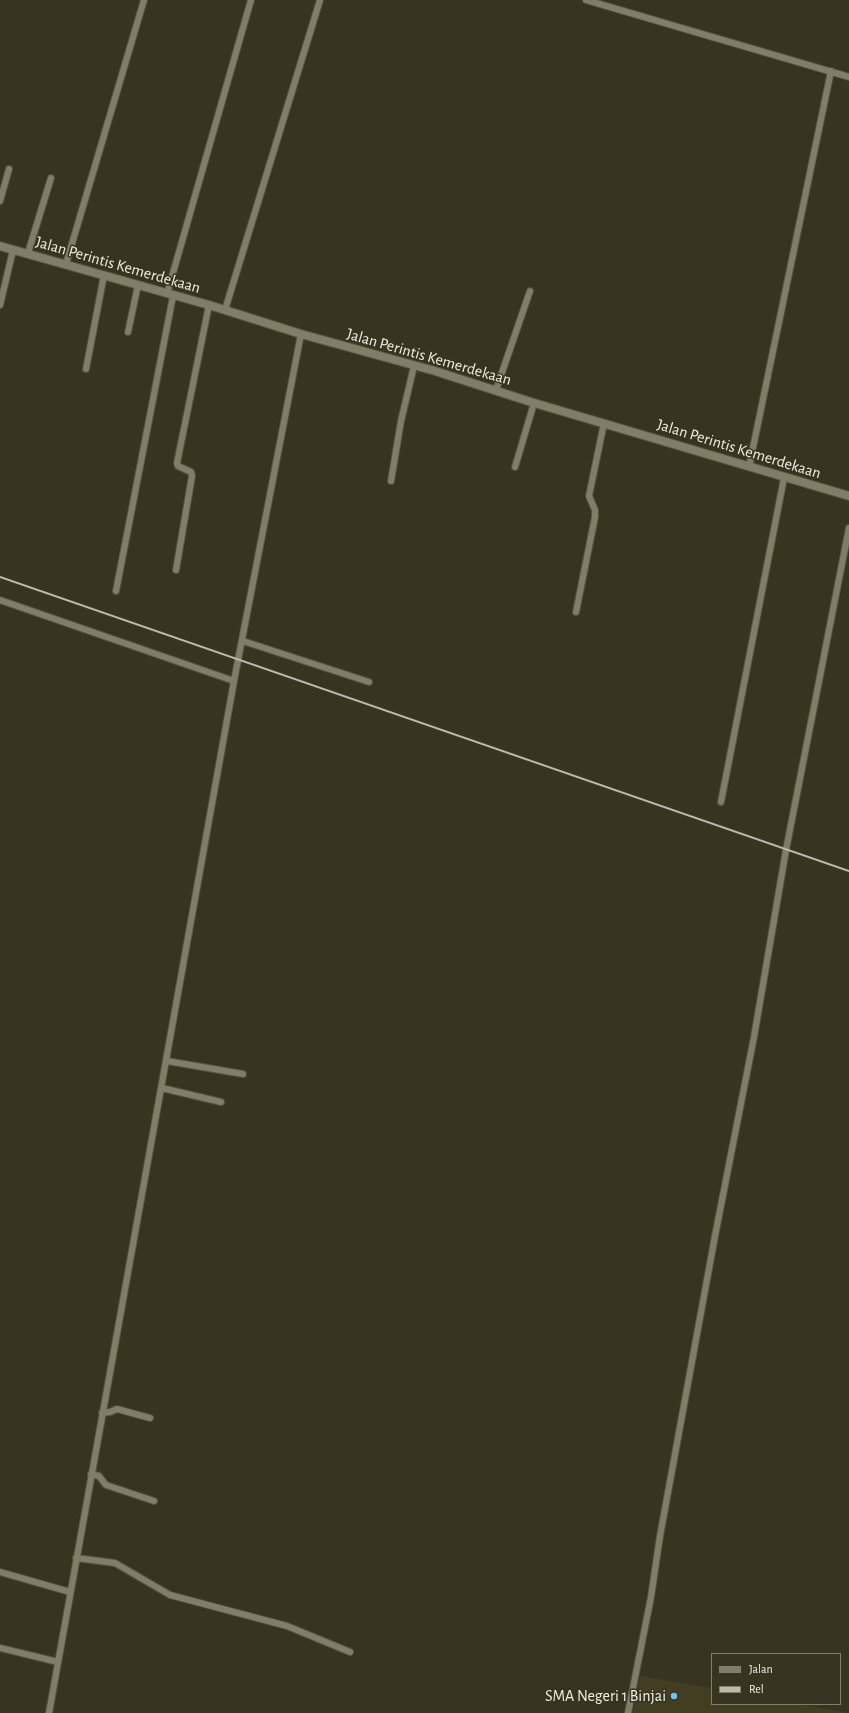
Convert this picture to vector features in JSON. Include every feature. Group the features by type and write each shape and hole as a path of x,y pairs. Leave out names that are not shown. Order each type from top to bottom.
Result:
{"street":[{"path":"66,264 144,0"},
{"path":"116,592 170,295 251,0"},
{"path":"225,310 320,0"},
{"path":"586,0 849,77"},
{"path":"749,467 831,71"},
{"path":"0,200 9,169"},
{"path":"28,253 51,178"},
{"name":"Jalan Perintis Kemerdekaan","path":"0,246 225,310 301,334 496,390 534,403 784,478 849,496"},
{"path":"0,305 13,250"},
{"path":"86,369 104,275"},
{"path":"128,332 138,285"},
{"path":"496,390 530,290"},
{"path":"176,570 192,476 190,471 180,467 177,463 208,305"},
{"path":"48,1713 167,1061 234,681 243,641 301,334"},
{"path":"391,482 401,421 414,366"},
{"path":"516,467 534,403"},
{"path":"576,612 596,513 589,496 604,423"},
{"path":"721,802 784,478"},
{"path":"628,1713 651,1597 660,1536 715,1236 754,1037 786,850 849,528"},
{"path":"0,600 234,681"},
{"path":"243,641 369,682"},
{"path":"167,1061 244,1074"},
{"path":"162,1088 221,1102"},
{"path":"102,1413 117,1409 150,1418"},
{"path":"91,1474 99,1476 106,1484 154,1501"},
{"path":"76,1558 115,1564 170,1595 287,1626 350,1652"},
{"path":"0,1572 70,1592"},
{"path":"0,1648 58,1662"}],"shaded area":[{"name":"SMA Negeri 1 Binjai","path":"640,1676 711,1688 711,1705 805,1705 849,1713 633,1713"}],"railway":[{"path":"0,577 849,871"}],"place":[{"name":"SMA Negeri 1 Binjai","path":"674,1696"}]}
